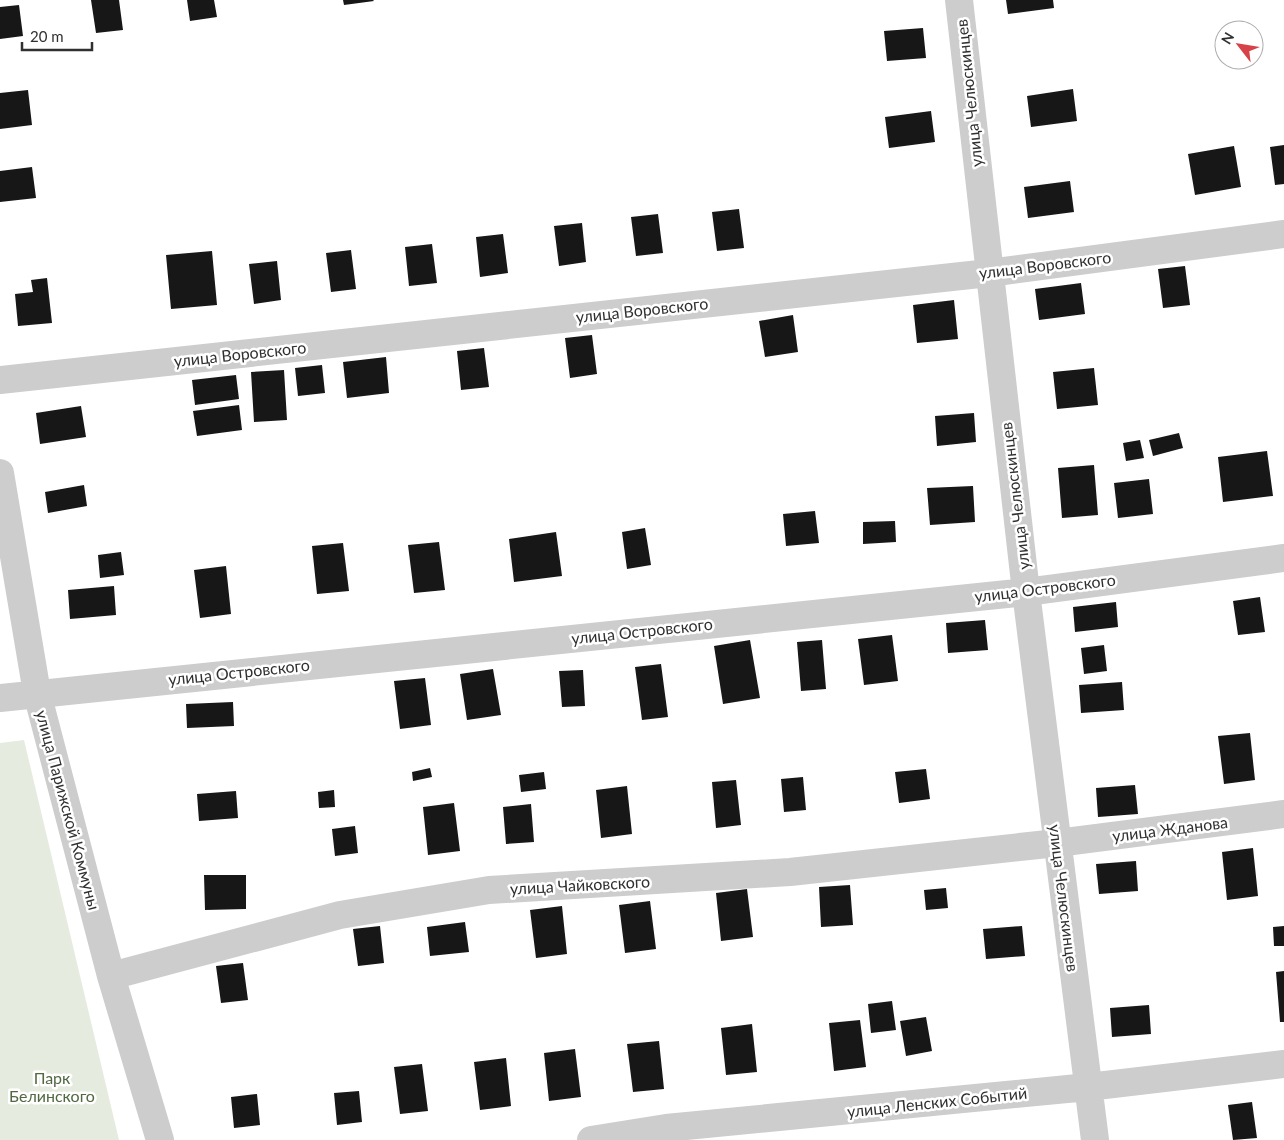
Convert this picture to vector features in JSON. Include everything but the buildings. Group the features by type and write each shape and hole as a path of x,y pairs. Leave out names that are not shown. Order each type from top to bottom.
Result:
{"street":[{"name":"улица Челюскинцев","path":"958,0 1026,592 1095,1140"},
{"name":"улица Воровского","path":"0,380 990,273 1284,234"},
{"name":"улица Парижской Коммуны","path":"0,473 37,693 111,976 160,1140"},
{"name":"улица Островского","path":"0,698 1026,592 1284,558"},
{"name":"улица Жданова","path":"1057,843 1284,814"},
{"name":"улица Чайковского","path":"111,976 340,916 489,890 790,872 1057,843"},
{"name":"улица Ленских Событий","path":"591,1140 666,1128 1088,1087 1284,1064"}],"green space":[{"name":"Парк Белинского","path":"24,740 119,1140 0,1140 0,743"}]}
